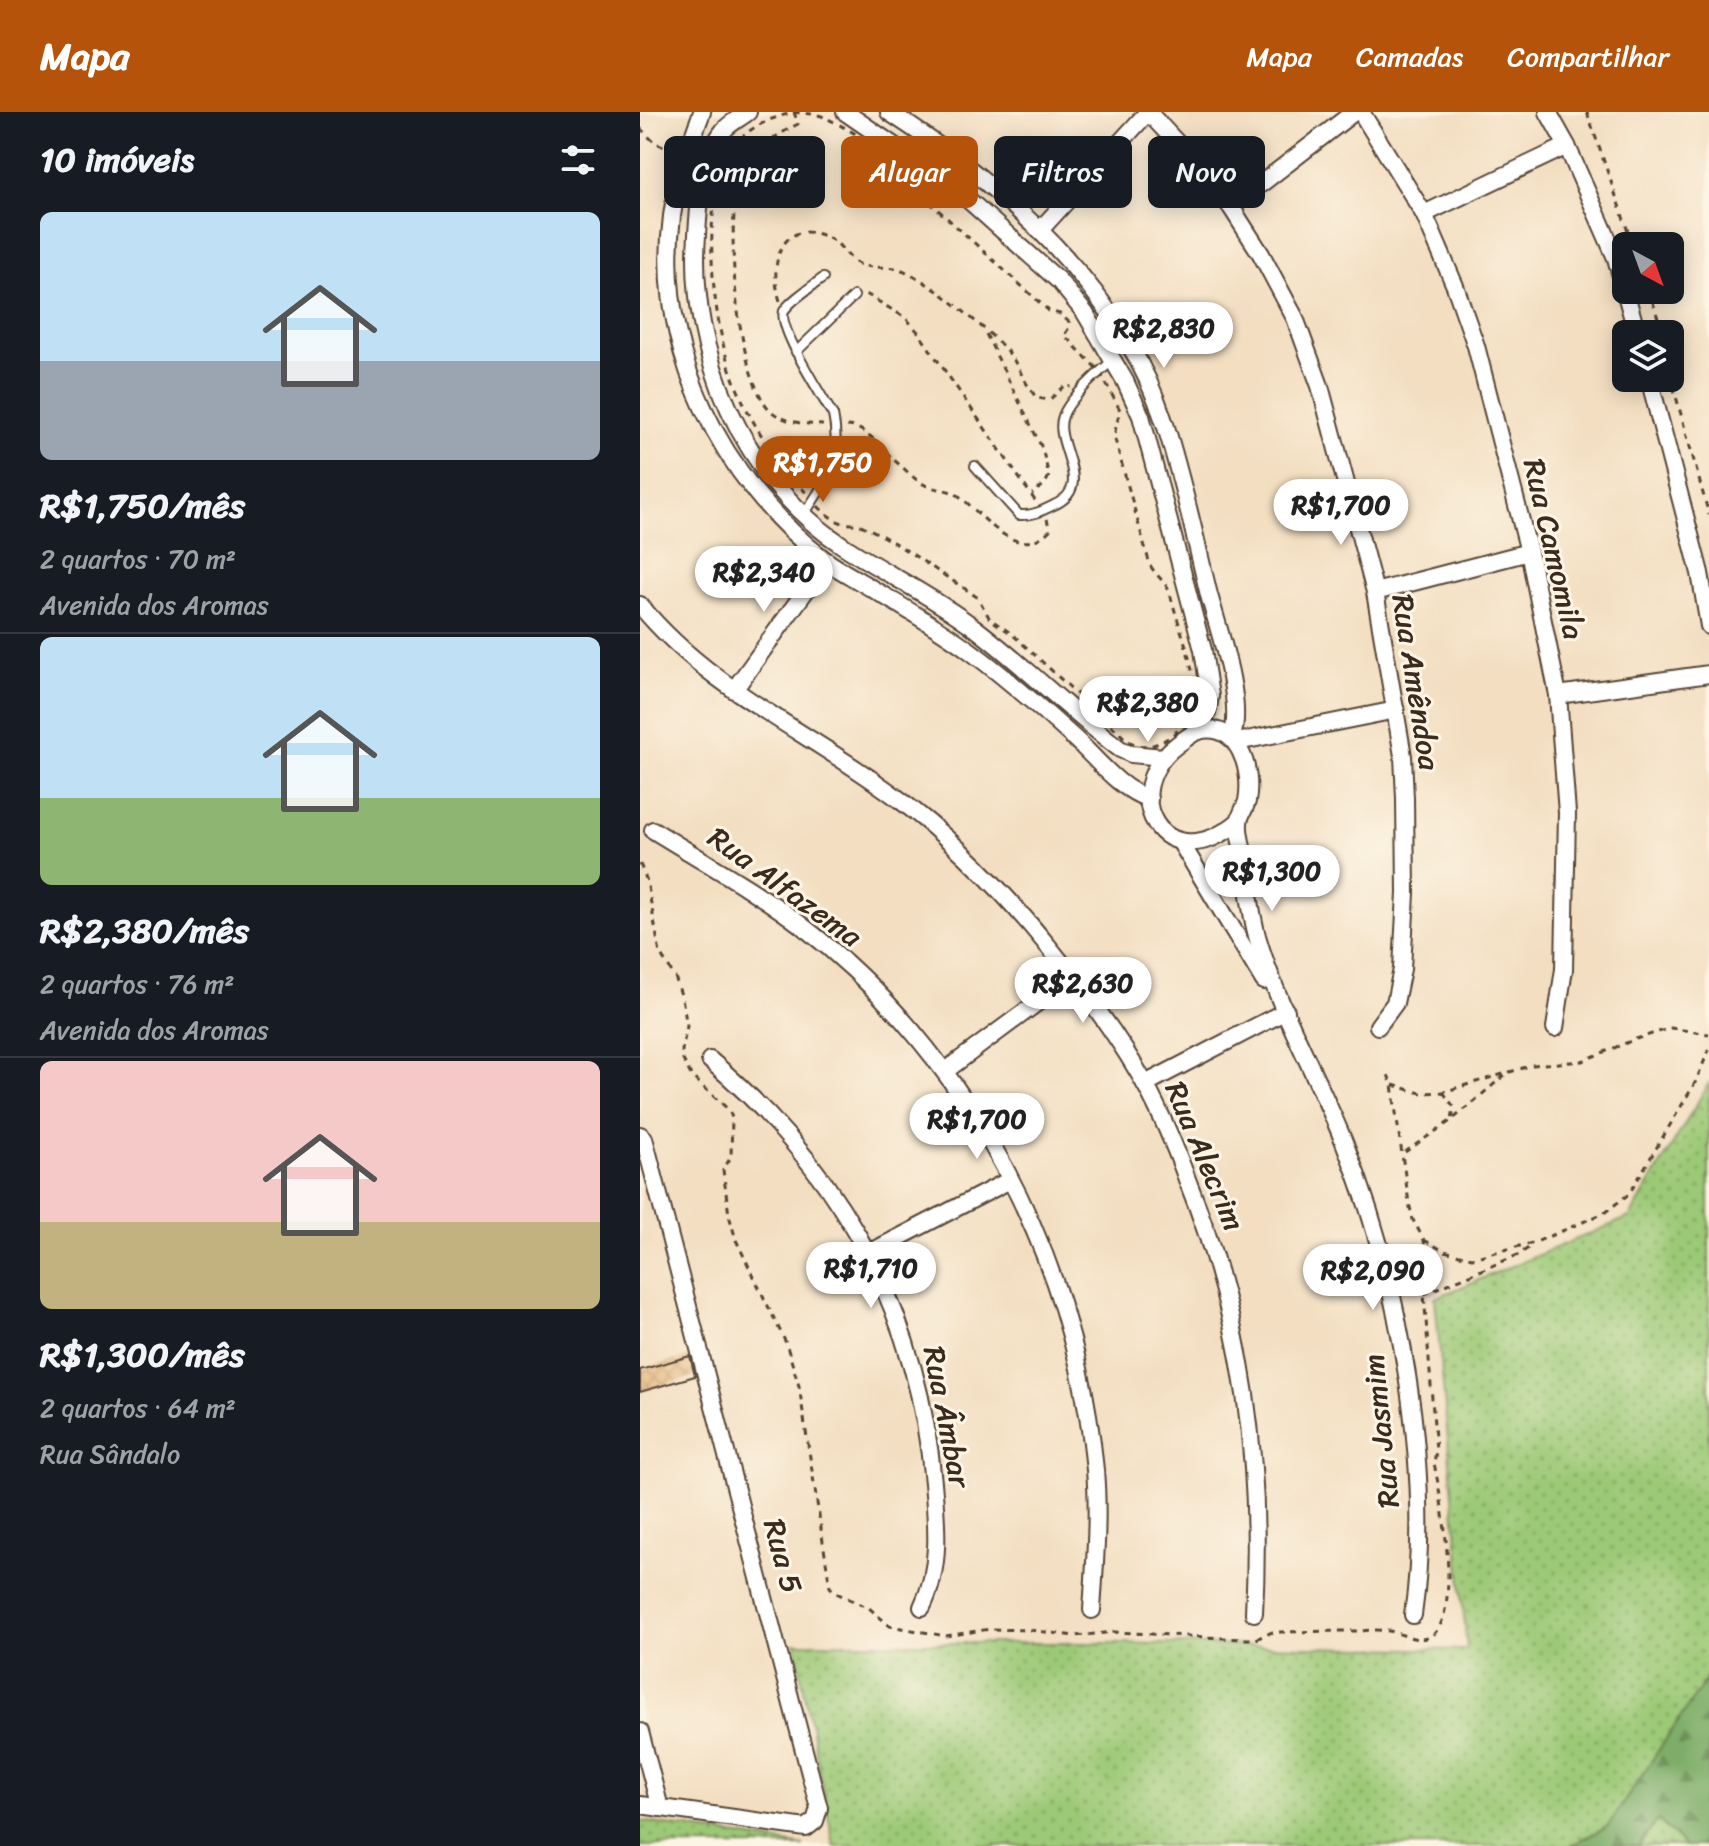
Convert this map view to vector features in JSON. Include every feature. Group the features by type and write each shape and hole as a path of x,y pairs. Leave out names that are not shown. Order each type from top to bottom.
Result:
{"street":[{"path":"693,136 702,112"},
{"path":"748,112 723,132 713,149 703,182 695,254 697,296 711,360 736,424 784,493 809,507 841,544 976,628 1120,749 1131,754 1163,757"},
{"path":"845,112 954,187 1021,245 1059,281 1085,313 1113,360 1141,416 1203,650 1210,696 1199,731 1163,757 1154,770 1149,784 1149,799 1159,828 1170,839 1181,843 1212,839 1238,822 1247,802 1248,774 1235,739 1236,703 1165,423 1135,356 1088,281 1040,230 969,169 889,112"},
{"path":"1040,230 1148,112"},
{"name":"Rua Amêndoa","path":"1148,112 1170,136"},
{"path":"1265,181 1354,112"},
{"name":"Rua Camomila","path":"1361,112 1424,214 1455,286 1476,346 1529,552 1558,695 1567,813 1564,969 1555,1028"},
{"path":"1548,112 1567,146 1616,258 1633,320"},
{"path":"1424,214 1567,146"},
{"path":"674,208 670,270 676,324 687,365 715,434 732,462 778,520 827,561 973,653 1042,709 1129,792 1149,799"},
{"name":"Rua Amêndoa","path":"1232,208 1278,284 1308,351 1375,592 1403,756 1406,893 1402,969 1395,1003 1378,1026"},
{"path":"1653,392 1700,573 1709,626"},
{"path":"1375,592 1529,552"},
{"path":"734,690 827,561"},
{"name":"Rua Alecrim","path":"640,605 659,629 697,663 864,774 944,836 995,886 1073,976 1145,1084 1174,1146 1216,1257 1242,1371 1255,1489 1257,1547 1254,1613"},
{"path":"1558,695 1709,674"},
{"path":"1199,731 1235,739 1396,710"},
{"path":"1238,822 1255,928 1285,1014"},
{"name":"Rua Alfazema","path":"653,830 802,926 874,989 945,1071 983,1128 1048,1262 1077,1356 1095,1472 1097,1532 1092,1610"},
{"path":"1181,843 1285,1014"},
{"path":"945,1071 1073,976"},
{"path":"1145,1084 1285,1014"},
{"name":"Rua Jasmim","path":"1285,1014 1319,1081 1363,1194 1397,1327 1417,1463 1418,1577 1413,1615"},
{"name":"Rua Âmbar","path":"710,1060 763,1107 824,1180 869,1253 902,1331 926,1422 937,1524 935,1566 922,1607"},
{"name":"Rua 5","path":"640,1135 644,1138 819,1808 815,1821 806,1828 640,1805"},
{"path":"869,1253 1010,1180"},
{"path":"640,1732 660,1808"}],"lane":[{"path":"809,507 830,473 835,425 833,415 796,352 783,320 784,312 823,278"},
{"path":"796,352 854,296"},
{"path":"975,466 1019,515 1030,516 1060,502 1071,489 1074,476 1061,427 1063,415 1113,360"}],"path":[{"path":"794,112 798,124 757,152 742,173 731,236 740,332 760,395 771,411 783,418 806,424 856,426 922,483 952,491 1010,540 1027,542 1041,539 1050,530 1042,510 906,318 868,294 854,296"},
{"path":"794,112 823,116 894,160 920,185 925,198 1049,311 1060,314 1069,322 1064,335 1100,372 1120,410 1114,436 1150,565 1157,577 1165,581 1170,593 1192,676 1195,698 1193,713 1186,724 1158,744 1143,746 1127,740 1012,634 990,619 978,598 861,525 840,522 809,507 768,447 749,414 731,372 720,329 713,282 717,191 726,158 738,140 768,119 794,112"},
{"path":"1587,112 1628,232"},
{"path":"640,128 664,148"},
{"path":"784,312 776,288 779,252 785,240 805,230 833,240 857,263 899,269 942,294 1008,352 1037,398 1049,400 1068,385 1079,394"},
{"path":"984,331 1042,448 1049,476 1045,484 1031,495"},
{"path":"1675,392 1709,515"},
{"path":"640,864 647,881 660,954 675,977 682,998 687,1026 683,1060 692,1077 729,1110 733,1131 731,1157 723,1170 729,1215 736,1240 786,1343 799,1386 830,1587 836,1593 869,1608 890,1626 946,1636 1003,1629 1075,1636 1115,1632 1242,1639 1256,1639 1272,1632 1388,1631 1420,1639 1430,1638 1442,1621 1448,1601 1448,1573 1434,1463 1436,1451 1424,1294 1427,1263 1424,1240 1413,1220 1409,1203 1392,1085 1387,1072"},
{"path":"1392,1085 1421,1093 1443,1092 1533,1065 1582,1061 1671,1028 1709,1034"},
{"path":"1424,1240 1444,1251 1472,1258 1536,1242 1604,1213 1629,1194 1695,1083 1709,1050"},
{"path":"1403,1153 1452,1120 1509,1071"},
{"path":"1443,1092 1454,1107 1452,1120"},
{"path":"1424,1294 1518,1255 1536,1242"}],"green space":[{"path":"1709,1083 1709,1675 1608,1826 1570,1846 834,1846 795,1643 1114,1643 1467,1650 1435,1298 1630,1217"},
{"path":"1709,1675 1709,1846 1685,1846 1658,1820 1638,1846 1570,1846 1608,1826"},
{"path":"1658,1820 1686,1844 1685,1846 1638,1846"},
{"path":"640,1821 805,1846 640,1846"}],"building":[{"path":"690,1356 695,1376 640,1392 640,1370"}]}
